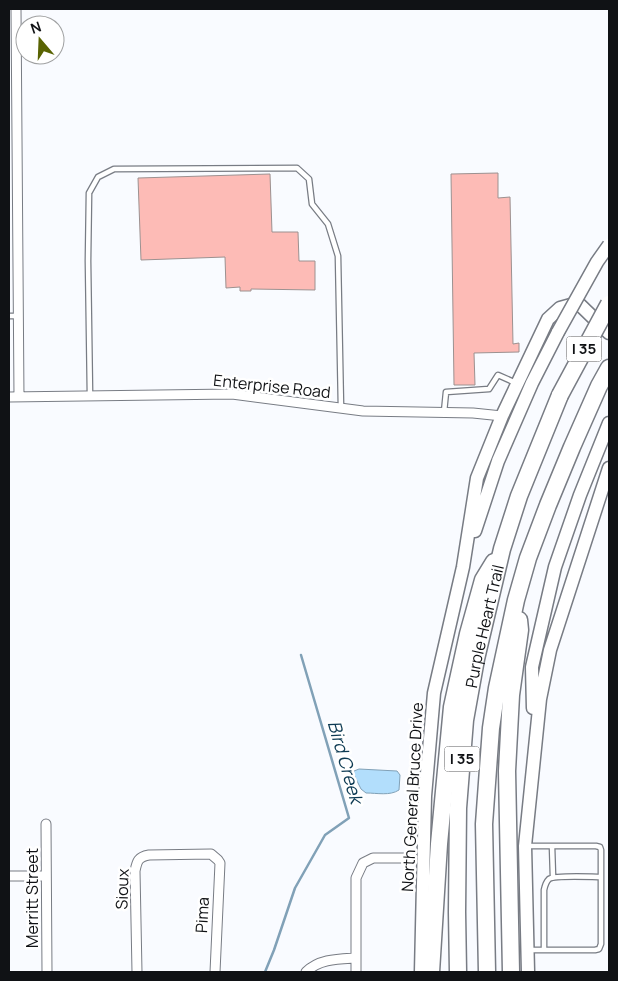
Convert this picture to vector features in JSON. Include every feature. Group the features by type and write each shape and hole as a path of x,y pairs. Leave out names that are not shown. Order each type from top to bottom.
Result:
{"highway":[{"name":"Purple Heart Trail","path":"458,972 458,808 465,720 476,659 502,549 519,496 560,395 609,304"},
{"name":"Purple Heart Trail","path":"487,972 484,824 491,728 497,688 516,600 528,558 548,505 609,368"},
{"path":"431,972 439,844 452,707 482,580 502,549"},
{"path":"511,972 507,771 511,695 520,630 516,600"}],"main road":[{"path":"463,567 498,461 532,383 597,262 609,245"},
{"path":"463,567 477,478 502,416 548,319 560,308 578,303 609,334"},
{"path":"534,766 532,667 555,567 580,495 609,423"},
{"path":"528,972 525,846 540,699 550,650 609,468"},
{"name":"North General Bruce Drive","path":"421,972 425,796 434,693 463,567"}],"street":[{"path":"16,9 14,316 19,397"},
{"name":"Enterprise Road","path":"9,397 232,394 363,411 473,413 502,416"},
{"name":"Merritt Street","path":"46,824 47,972"},
{"name":"Sioux","path":"137,972 135,871 139,859 149,854 211,854 218,860"},
{"path":"356,972 356,878 363,863 373,858 405,858"},
{"name":"Pima","path":"214,972 220,863 218,860"},
{"path":"9,876 46,876"},
{"path":"306,972 313,967 336,959 356,958"}],"lane":[{"path":"90,396 88,261 90,193 98,177 114,169 297,168 309,179 312,204 328,224 338,256 341,408"},
{"path":"444,412 446,392 489,389 498,375 518,383"},
{"path":"525,846 596,846 600,847 601,850 601,944 599,949 528,950"},
{"path":"552,846 553,878"},
{"path":"544,950 544,890 546,883 553,878 601,877"}],"water":[{"path":"359,769 397,771 400,775 399,790 388,794 366,793 361,789 353,773"}],"building":[{"path":"498,173 498,198 510,197 513,344 519,343 519,352 474,353 475,385 454,385 451,174"},
{"path":"270,174 272,232 298,232 299,261 315,261 315,290 251,289 251,291 240,291 240,287 226,288 225,257 141,260 138,178"}],"waterway":[{"name":"Bird Creek","path":"265,972 295,888 325,835 349,818 301,655"}]}
